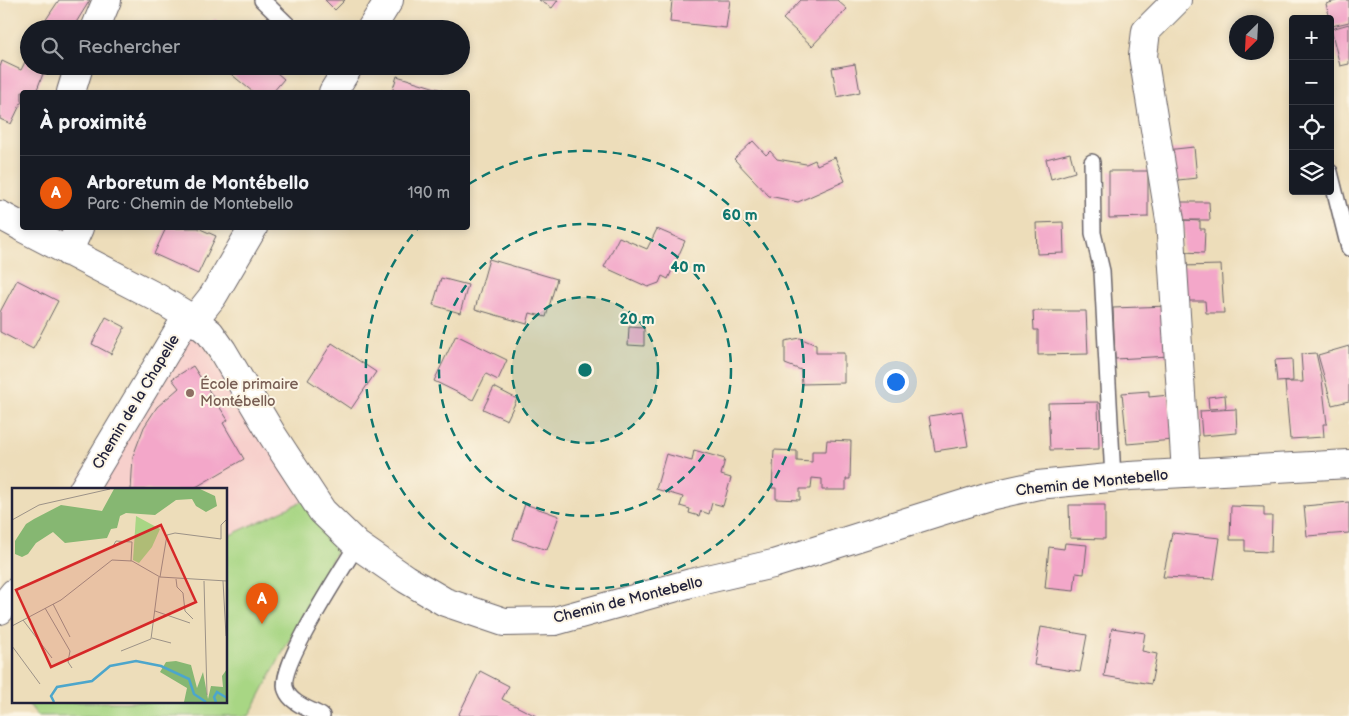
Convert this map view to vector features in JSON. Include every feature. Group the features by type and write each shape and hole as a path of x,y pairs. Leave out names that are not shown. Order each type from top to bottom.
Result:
{"street":[{"path":"99,20 107,0"},
{"path":"377,20 389,0"},
{"path":"1177,0 1146,31 1143,56 1170,220 1186,473"},
{"path":"71,90 77,75"},
{"name":"Chemin de Montebello","path":"0,215 20,225"},
{"name":"Chemin de Montebello","path":"35,230 74,240 191,317 210,333 273,436 322,511 356,544 406,579 445,602 504,622 555,620 691,583 773,564 988,496 1038,485 1186,473 1349,464"},
{"name":"Chemin de la Chapelle","path":"84,488 191,317 213,296 252,230"},
{"path":"0,610 12,595"}],"lane":[{"path":"262,0 283,20"},
{"path":"1092,162 1093,233 1102,271 1113,478"},
{"path":"1334,188 1349,248"},
{"path":"322,716 291,699 285,689 285,676 301,639 356,544"}],"shaded area":[{"name":"École primaire Montébello","path":"184,313 303,501 228,536 228,488 73,488"}],"green space":[{"path":"303,501 339,546 249,716 38,716 29,704 228,704 228,536"}],"building":[{"path":"59,0 90,0 78,20 46,20"},
{"path":"325,0 345,0 335,10"},
{"path":"539,0 558,0 552,8"},
{"path":"672,0 730,0 726,28 670,22"},
{"path":"801,0 837,0 847,9 812,46 783,19"},
{"path":"1339,0 1349,0 1349,22 1334,26 1334,15 1329,15 1326,4"},
{"path":"1349,24 1349,64 1340,66 1334,41 1334,28"},
{"path":"2,61 20,70 20,75 43,75 37,90 20,90 20,105 11,124 0,119 0,67"},
{"path":"855,64 860,92 837,97 832,68"},
{"path":"232,75 279,75 284,79 275,90 251,90"},
{"path":"397,76 442,90 393,90"},
{"path":"753,141 766,155 770,151 777,159 806,164 815,160 817,165 835,157 845,181 798,202 769,196 734,159"},
{"path":"1194,147 1197,178 1169,181 1166,150"},
{"path":"1070,153 1075,172 1051,179 1046,159"},
{"path":"1109,171 1148,171 1148,217 1109,218"},
{"path":"1177,202 1209,202 1210,220 1177,220"},
{"path":"1184,220 1200,221 1200,229 1205,229 1204,253 1183,252"},
{"path":"1063,222 1064,253 1037,254 1036,223"},
{"path":"657,229 685,241 668,279 662,276 659,283 648,287 604,267 619,237 647,249"},
{"path":"165,230 202,230 216,236 198,274 154,254"},
{"path":"489,259 557,279 546,317 530,313 527,324 475,309"},
{"path":"1221,265 1224,313 1206,313 1205,301 1184,301 1182,266"},
{"path":"441,278 468,285 460,313 433,305"},
{"path":"17,280 58,301 33,349 0,332 0,312"},
{"path":"1168,306 1170,356 1115,359 1113,308"},
{"path":"1033,311 1086,311 1088,354 1038,355 1038,330 1034,330"},
{"path":"106,317 125,327 111,354 92,344"},
{"path":"629,327 644,328 644,346 628,345"},
{"path":"456,335 507,360 498,380 486,374 473,400 434,381"},
{"path":"800,338 816,345 816,353 844,353 844,383 802,384 801,370 785,364 785,341"},
{"path":"332,343 376,372 351,409 308,380"},
{"path":"1349,346 1349,401 1332,405 1318,355"},
{"path":"1316,353 1322,380 1327,424 1323,424 1324,437 1290,439 1285,382 1303,382 1301,354"},
{"path":"1292,359 1293,381 1277,382 1275,360"},
{"path":"193,366 228,420 223,423 244,459 194,488 131,488 133,456 144,427 157,407 179,388 172,379"},
{"path":"494,387 517,399 507,420 483,409"},
{"path":"1149,391 1149,397 1169,395 1173,440 1127,444 1122,393"},
{"path":"1225,395 1226,408 1209,409 1208,397"},
{"path":"1098,402 1099,449 1050,450 1048,403"},
{"path":"1236,409 1237,433 1202,436 1200,411"},
{"path":"962,411 968,446 935,451 929,416"},
{"path":"827,440 851,441 850,479 846,479 846,490 822,490 822,479 812,478 811,489 800,489 800,500 776,499 776,488 772,488 774,450 797,451 797,461 812,462 812,451 826,451"},
{"path":"694,450 725,459 721,475 731,478 723,506 712,503 709,514 701,511 699,516 689,513 690,509 680,506 683,497 656,489 666,454 692,461"},
{"path":"1349,502 1349,533 1307,536 1304,506"},
{"path":"525,504 559,516 547,550 513,539"},
{"path":"1069,505 1105,505 1105,539 1070,538"},
{"path":"1231,506 1264,507 1264,516 1272,516 1271,552 1245,551 1245,540 1230,540"},
{"path":"1172,533 1220,538 1214,579 1163,577"},
{"path":"1065,543 1087,545 1084,574 1076,573 1074,591 1045,588 1049,547 1064,549"},
{"path":"1041,627 1087,635 1080,672 1034,665"},
{"path":"1112,628 1145,633 1142,651 1157,654 1151,684 1104,676"},
{"path":"480,671 509,686 502,699 536,716 458,716"}],"place":[{"name":"École primaire Montébello","path":"190,393"},
{"name":"Arboretum de Montébello","path":"262,624"}]}
